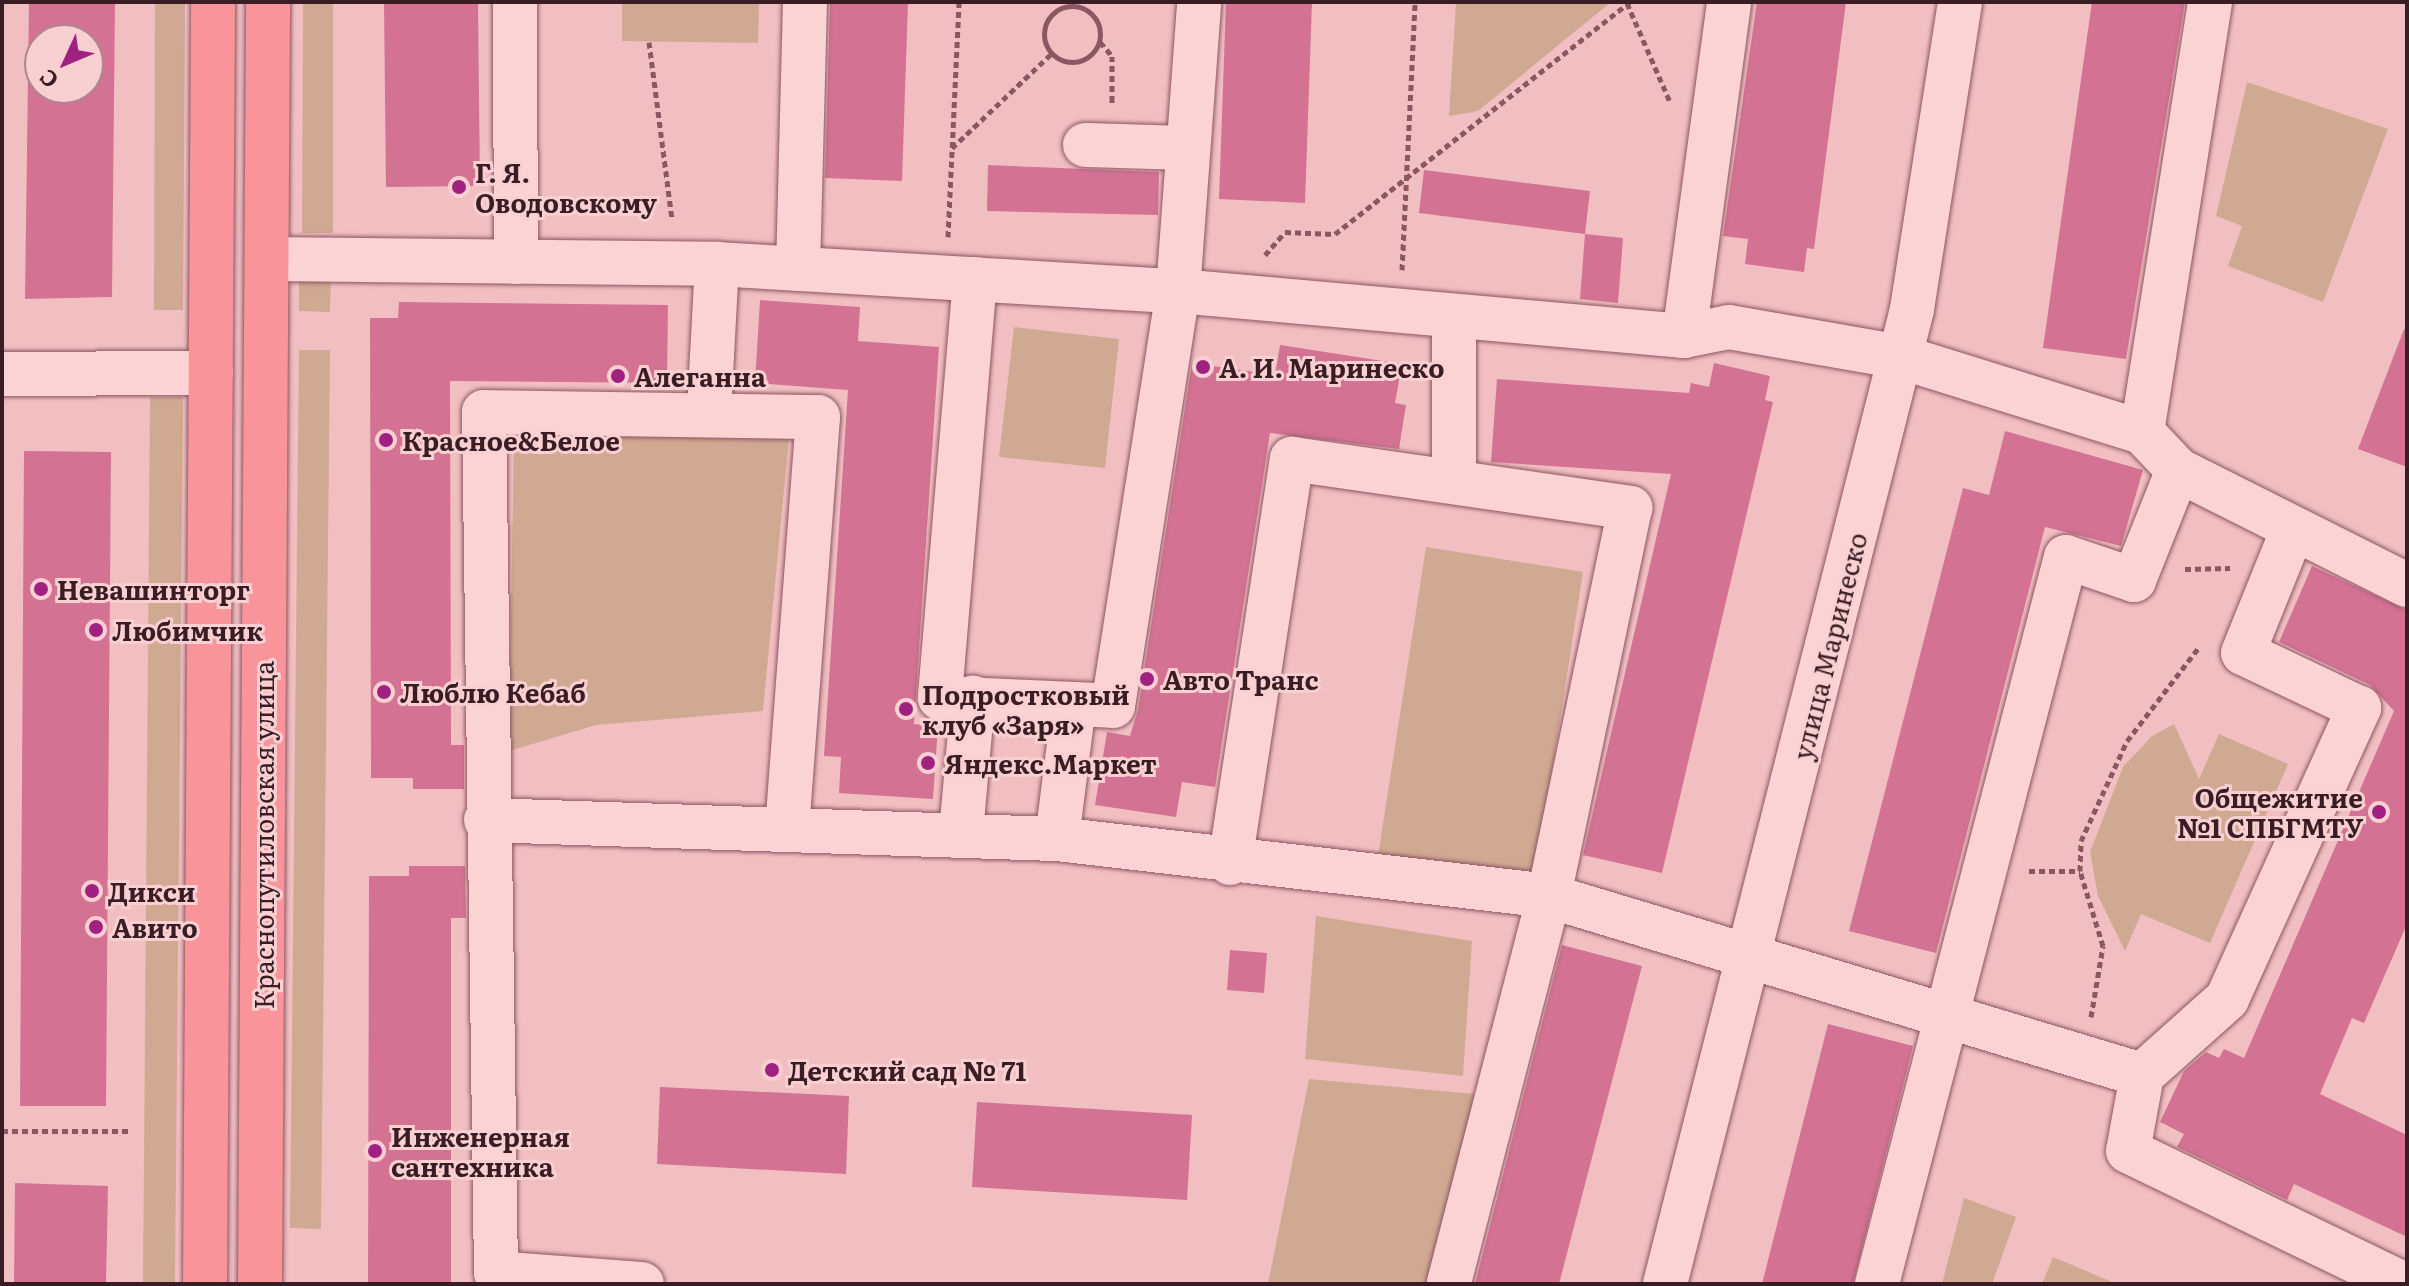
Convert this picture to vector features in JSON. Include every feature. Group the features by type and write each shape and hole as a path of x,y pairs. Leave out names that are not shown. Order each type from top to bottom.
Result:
{"main road":[{"name":"Краснопутиловская улица","path":"205,1284 213,2"},
{"name":"Краснопутиловская улица","path":"260,1284 268,2"}],"street":[{"path":"515,2 516,262"},
{"path":"798,269 805,2"},
{"path":"960,279 940,698 1113,706 1178,291 1199,2"},
{"path":"1684,336 1729,2"},
{"name":"улица Маринеско","path":"1665,1284 1901,357 1944,131 1960,2"},
{"path":"2142,432 2210,2"},
{"path":"1098,146 1188,148"},
{"path":"267,259 697,264 1178,291 1684,336 1729,327 1901,357 2142,432 2178,470 2292,532 2407,585"},
{"path":"697,264 709,411"},
{"path":"1454,316 1454,479"},
{"path":"2,374 211,373"},
{"path":"642,1284 569,1282 496,1273 486,820 484,412 709,411 818,417 787,825"},
{"path":"1230,863 1292,459 1454,479 1630,508 1549,896 1449,1284"},
{"path":"1877,1284 2066,557 2134,580 2178,470"},
{"path":"2292,532 2243,653 2359,708 2227,999 2142,1075 2128,1151 2403,1284"},
{"path":"961,833 973,698"},
{"path":"1057,839 1074,704"},
{"path":"486,820 787,825 1057,839 1230,863 1549,896 1750,955 1946,1020 2142,1075"}],"path":[{"path":"959,2 951,148 960,279"},
{"path":"1400,311 1415,2"},
{"path":"1242,297 1253,269 1285,232 1335,234 1628,3 1675,113"},
{"path":"1051,54 1044,26 1066,6 1081,4 1093,14 1100,42 1112,56 1098,146"},
{"path":"649,42 697,264"},
{"path":"1051,54 1079,62 1100,42"},
{"path":"951,148 1051,54"},
{"path":"2134,580 2205,566 2275,573"},
{"path":"2078,1057 2097,1000 2103,946 2080,871 2081,841 2127,741 2202,643"},
{"path":"2,1131 130,1131"}],"shaded area":[{"path":"155,2 185,2 183,310 154,310"},
{"path":"303,2 333,2 333,233 302,233"},
{"path":"622,2 759,2 758,43 622,41"},
{"path":"1456,2 1611,2 1478,111 1449,116"},
{"path":"2247,82 2388,129 2323,302 2228,266 2242,226 2216,216"},
{"path":"299,275 331,275 330,312 299,311"},
{"path":"1014,327 1119,339 1105,468 999,457"},
{"path":"299,350 330,350 321,1229 290,1228"},
{"path":"150,397 183,397 175,1284 143,1284"},
{"path":"514,434 789,437 763,711 596,725 509,751"},
{"path":"1426,547 1583,572 1535,881 1378,856"},
{"path":"2174,724 2199,779 2219,734 2288,764 2210,943 2141,914 2125,951 2098,896 2090,852 2123,767 2152,736"},
{"path":"1316,916 1472,941 1463,1076 1305,1059"},
{"path":"1309,1079 1475,1094 1429,1284 1268,1284"},
{"path":"1964,1198 2016,1217 1992,1284 1942,1284"},
{"path":"2053,1257 2117,1284 2042,1284"}],"building":[{"path":"29,2 115,2 112,297 25,299 28,104 104,104 104,24 29,24"},
{"path":"384,2 478,2 480,186 386,187"},
{"path":"830,2 908,2 902,181 825,178"},
{"path":"1226,2 1312,2 1305,203 1219,199"},
{"path":"1757,2 1846,2 1814,249 1807,248 1804,272 1745,264 1748,239 1723,236"},
{"path":"2092,2 2185,2 2126,359 2043,348"},
{"path":"988,165 1159,172 1158,215 987,211"},
{"path":"1424,170 1590,191 1585,234 1419,213"},
{"path":"1585,234 1623,238 1618,303 1580,299"},
{"path":"760,300 860,307 858,341 939,347 914,724 938,726 933,799 839,793 841,757 824,756 848,390 755,383"},
{"path":"399,302 668,305 667,383 450,381 451,745 464,745 464,789 413,789 413,778 371,778 370,318 398,318"},
{"path":"2404,329 2407,330 2407,467 2358,449"},
{"path":"1280,345 1402,364 1395,403 1406,405 1399,449 1270,433 1215,787 1182,782 1176,817 1095,805 1107,732 1130,736 1138,710 1192,363 1275,375"},
{"path":"1714,363 1770,376 1765,400 1773,402 1662,873 1583,855 1671,474 1491,462 1497,379 1689,393 1691,383 1709,387"},
{"path":"2005,431 2143,470 2121,546 2045,527 1936,953 1849,931 1963,488 1989,495"},
{"path":"24,451 111,452 106,1106 20,1106"},
{"name":"Общежитие №1 СПБГМТУ","path":"2312,566 2407,610 2407,924 2364,1023 2352,1018 2320,1094 2407,1135 2407,1237 2294,1184 2287,1200 2177,1147 2184,1134 2160,1122 2184,1071 2206,1052 2219,1058 2224,1049 2244,1058 2394,711 2370,685 2279,642"},
{"path":"409,866 465,866 466,918 451,918 451,1284 368,1284 369,876 409,876"},
{"path":"1562,945 1642,966 1559,1284 1475,1284"},
{"path":"1230,950 1267,953 1264,993 1227,990"},
{"path":"1828,1024 1913,1046 1853,1284 1762,1284"},
{"path":"660,1087 849,1096 846,1174 657,1164"},
{"path":"977,1102 1192,1115 1187,1200 972,1187"},
{"path":"15,1183 108,1186 106,1284 14,1284"}],"place":[{"name":"Г. Я. Оводовскому","path":"459,187"},
{"name":"А. И. Маринеско","path":"1203,367"},
{"name":"Алеганна","path":"618,376"},
{"name":"Красное&Белое","path":"386,440"},
{"name":"Невашинторг","path":"41,589"},
{"name":"Любимчик","path":"96,630"},
{"name":"Авто Транс","path":"1147,679"},
{"name":"Люблю Кебаб","path":"384,692"},
{"name":"Подростковый клуб «Заря»","path":"906,709"},
{"name":"Яндекс.Маркет","path":"928,763"},
{"name":"Общежитие №1 СПБГМТУ","path":"2379,812"},
{"name":"Дикси","path":"92,891"},
{"name":"Авито","path":"96,927"},
{"name":"Детский сад № 71","path":"772,1070"},
{"name":"Инженерная сантехника","path":"375,1151"}]}
